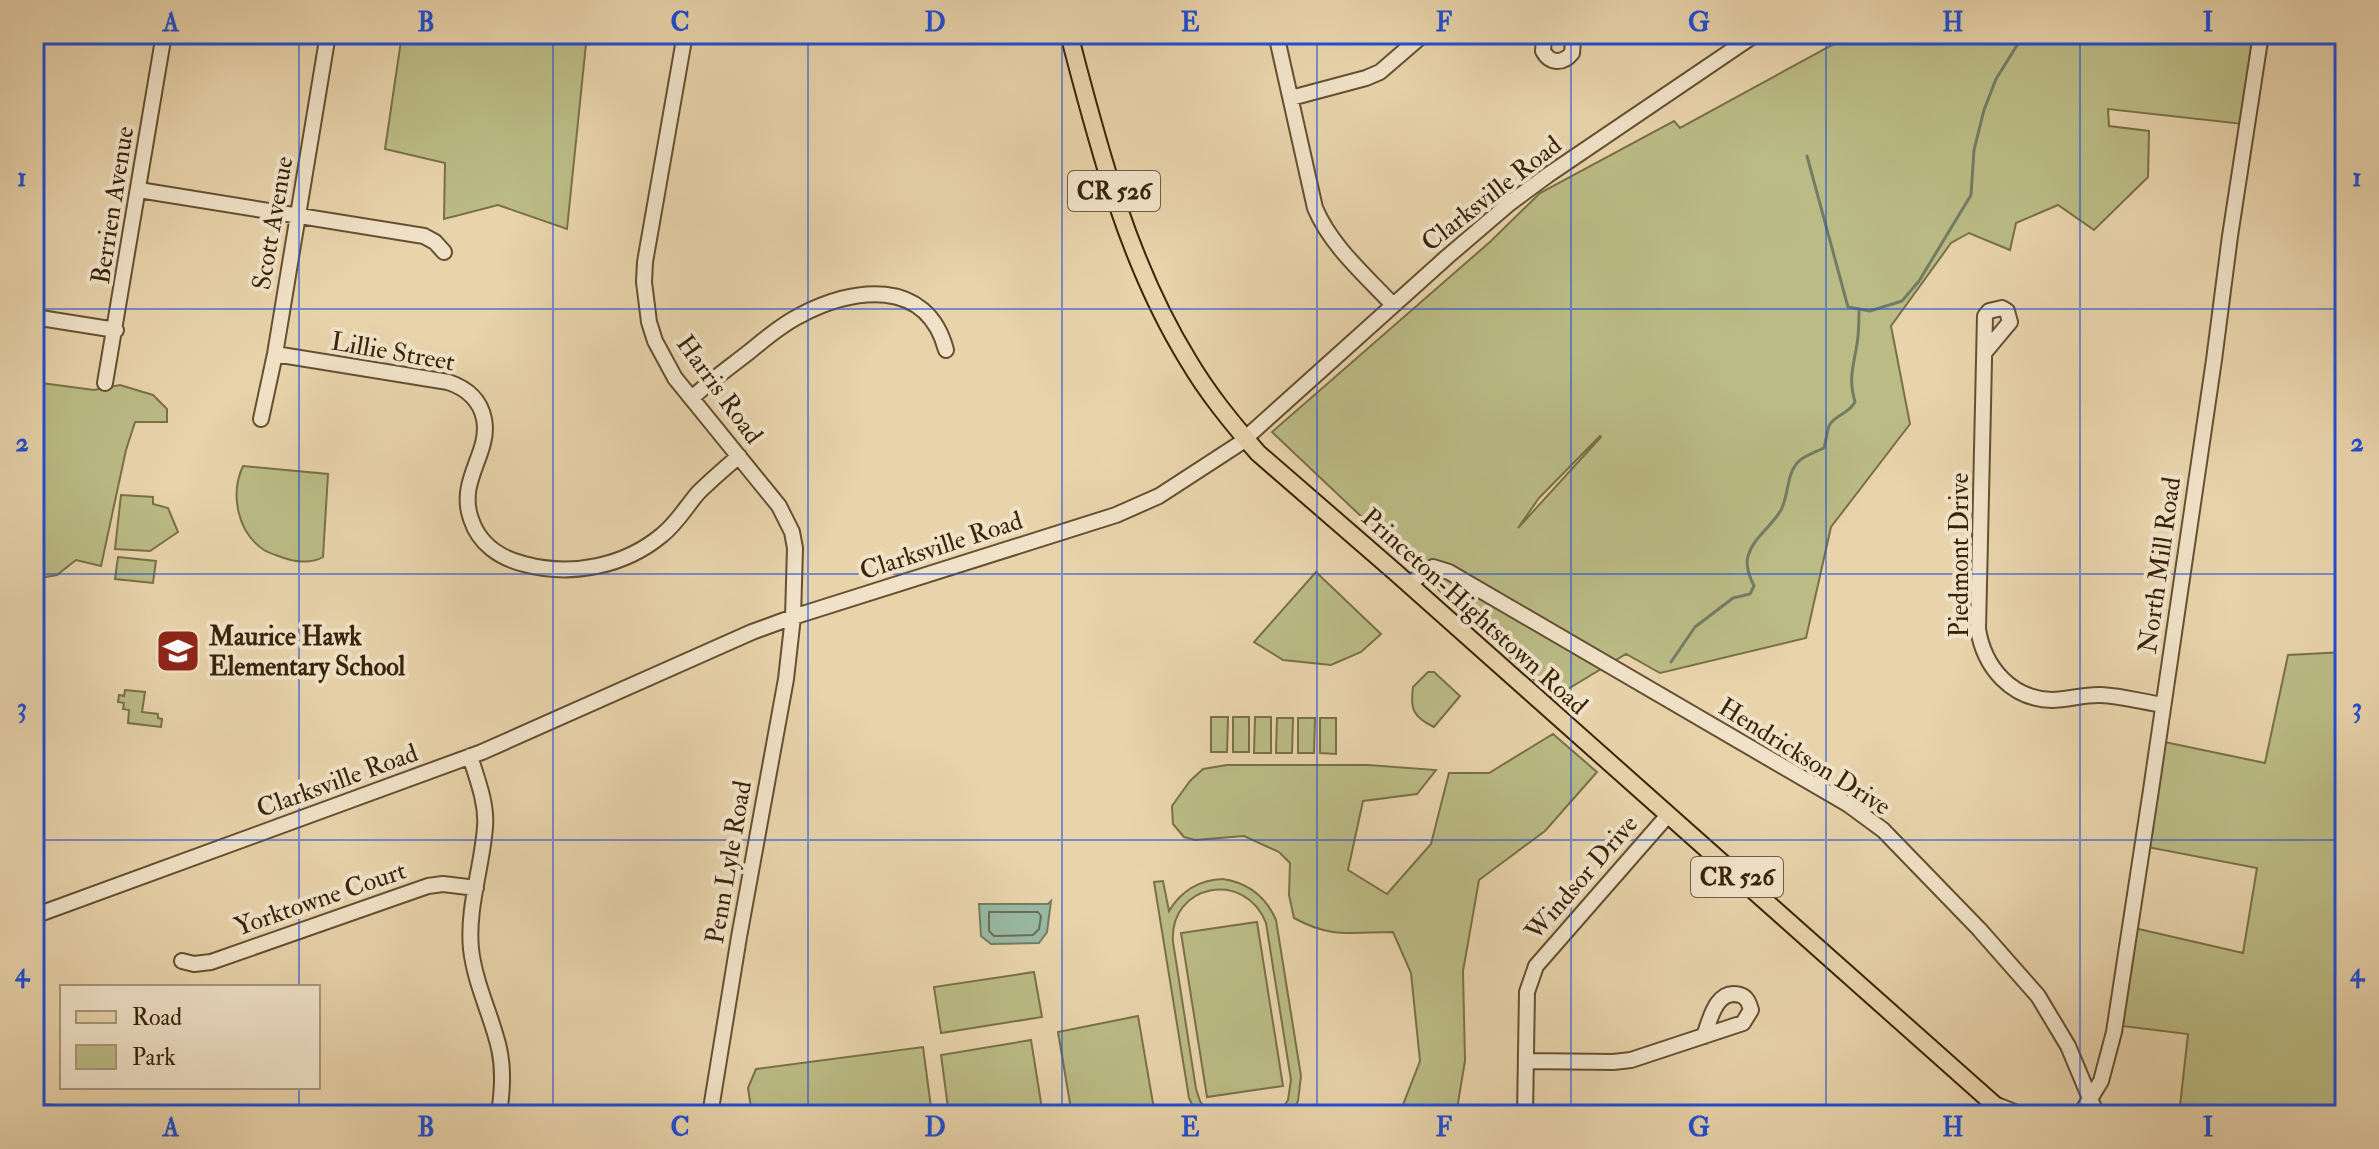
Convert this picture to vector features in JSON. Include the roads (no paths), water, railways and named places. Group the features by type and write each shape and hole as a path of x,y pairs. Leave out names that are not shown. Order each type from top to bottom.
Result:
{"main road":[{"name":"Princeton-Hightstown Road","path":"1069,34 1110,182 1154,298 1186,359 1210,395 1258,453 2006,1115"}],"street":[{"name":"Berrien Avenue","path":"105,383 164,34"},
{"name":"Scott Avenue","path":"261,419 275,354 328,34"},
{"name":"Harris Road","path":"685,34 645,262 647,312 655,341 675,378 779,506 792,532 795,565 793,617"},
{"path":"1276,34 1315,208 1321,222 1338,246 1393,305"},
{"path":"1291,98 1380,72 1424,34"},
{"path":"1548,34 1542,45 1543,51 1551,60 1557,61 1563,61 1572,53 1573,41 1568,34"},
{"name":"Clarksville Road","path":"34,916 470,756 706,651 793,617 1116,515 1159,496 1245,438 1476,231 1523,194 1756,34"},
{"name":"North Mill Road","path":"2080,1115 2101,1081 2114,1032 2261,34"},
{"path":"139,190 424,236 444,252"},
{"path":"692,398 783,325 820,306 860,296 895,296 920,307 938,329 946,350"},
{"path":"34,317 116,330"},
{"name":"Piedmont Drive","path":"1985,352 1978,629 1985,657 2002,680 2037,698 2051,700 2100,695 2163,705"},
{"name":"Lillie Street","path":"275,354 448,382 465,389 479,404 485,425 485,436 469,482 471,520 483,541 492,549 514,561 533,566 590,567 626,557 646,547 676,523 701,491 739,456"},
{"name":"Hendrickson Drive","path":"1409,585 1433,567 1449,572 1872,821 1979,929 2038,996 2068,1046 2091,1098"},
{"name":"Penn Lyle Road","path":"710,1115 786,679 793,617"},
{"path":"470,756 485,811 471,945 478,986 501,1058 503,1087 499,1115"},
{"name":"Windsor Drive","path":"1525,1115 1527,992 1536,966 1668,815"},
{"name":"Yorktowne Court","path":"182,961 194,964 211,962 428,886 443,884 476,888"},
{"path":"1526,1061 1622,1061 1704,1036"},
{"path":"2091,1098 2097,1115"},
{"name":"North Mill Road","path":"2070,1115 2091,1098"},
{"path":"1992,1103 2022,1115"},
{"path":"34,1112 101,1115"}],"water":[{"path":"1051,901 1047,932 1039,943 991,944 981,936 979,904 1048,904"}],"waterway":[{"path":"1807,156 1848,307 1870,311 1902,301 1919,281 1971,195 1974,150 1984,110 1996,79 2024,34"},
{"path":"1671,662 1695,627 1733,598 1750,594 1754,586 1748,556 1754,543 1781,510 1793,468 1803,458 1824,448 1832,422 1855,402 1852,376 1859,310"}],"place":[{"name":"Maurice Hawk Elementary School","path":"178,651"}]}
